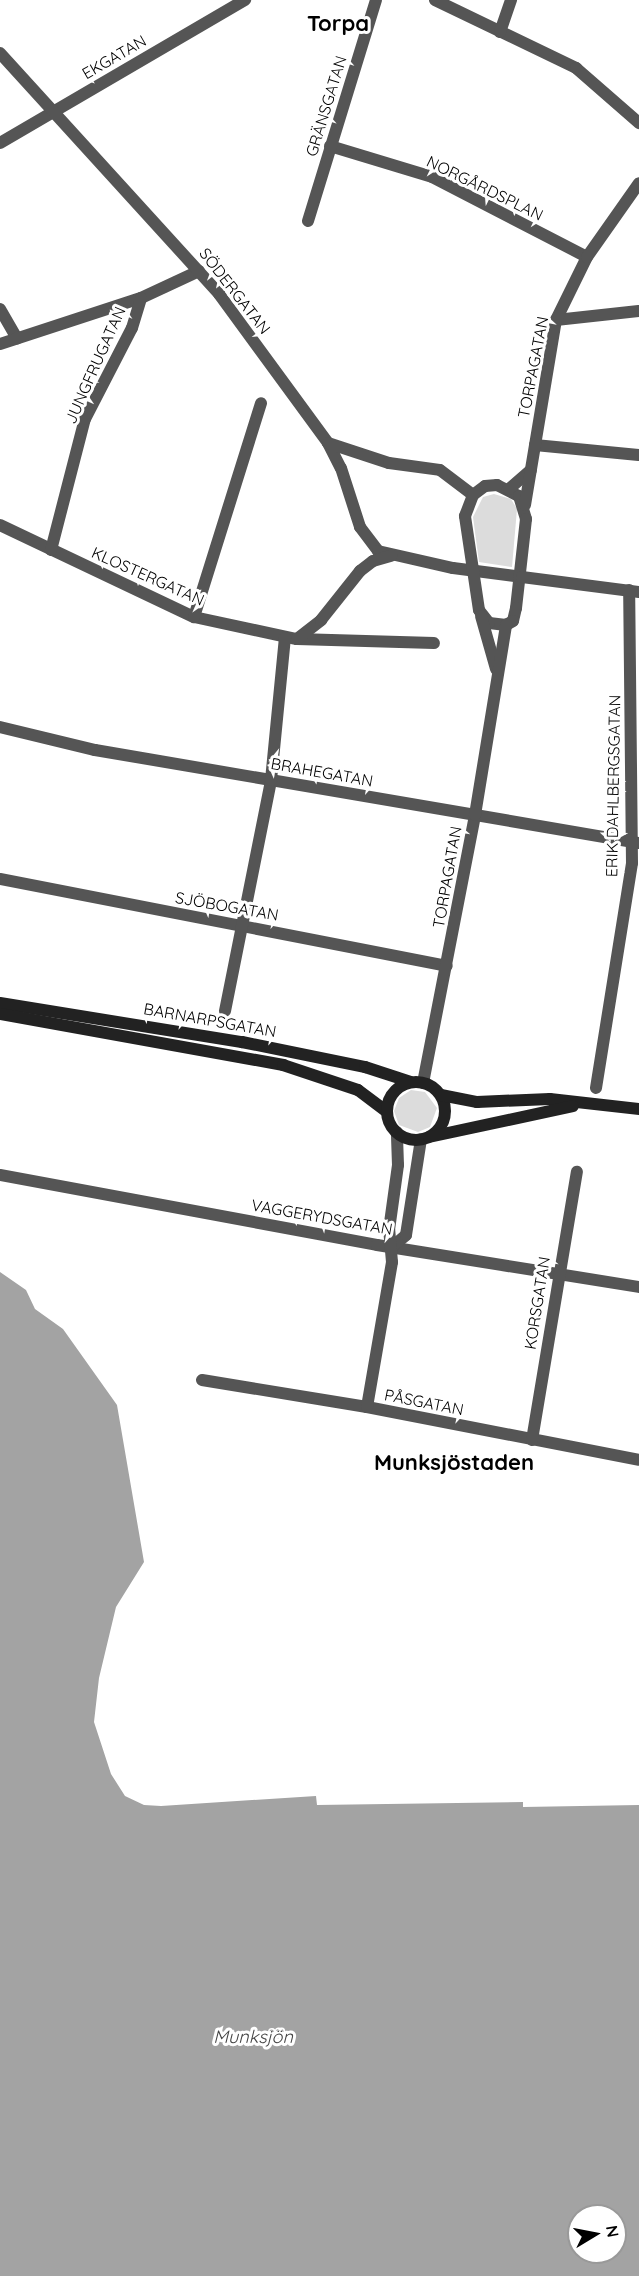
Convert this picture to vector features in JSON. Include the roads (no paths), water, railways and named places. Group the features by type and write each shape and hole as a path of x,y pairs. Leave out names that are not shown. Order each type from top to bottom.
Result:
{"main road":[{"name":"BARNARPSGATAN","path":"0,1003 242,1042 364,1067 417,1082"},
{"name":"BARNARPSGATAN","path":"0,1014 283,1065 358,1090 387,1112"},
{"path":"599,1102 520,1115 425,1138 397,1132 387,1112 394,1092 417,1082 441,1095 477,1102 538,1099 599,1102 639,1109"},
{"path":"425,1138 444,1119 441,1095"}],"street":[{"name":"EKGATAN","path":"0,143 245,0"},
{"name":"GRÄNSGATAN","path":"308,221 376,0"},
{"path":"435,0 576,68 639,123"},
{"path":"500,32 511,0"},
{"name":"SÖDERGATAN","path":"0,52 56,109 199,271 328,442 341,468 360,527 378,551 391,556"},
{"name":"NORGÅRDSPLAN","path":"330,146 432,177 586,257"},
{"name":"TORPAGATAN","path":"417,1082 447,966 475,815 506,625 513,621 522,577 525,505 556,320 586,257 639,183"},
{"path":"0,344 141,298 199,271"},
{"name":"JUNGFRUGATAN","path":"51,550 85,419 132,328 141,298"},
{"path":"0,309 17,338"},
{"path":"556,320 639,311"},
{"path":"195,617 261,403"},
{"path":"328,442 389,463 440,470 473,495 485,486 509,489 525,505"},
{"path":"535,445 639,455"},
{"path":"509,489 531,470"},
{"name":"TORPAGATAN","path":"473,495 465,516 479,610 498,676"},
{"name":"KLOSTERGATAN","path":"0,525 195,617 291,638 434,643"},
{"path":"225,1011 271,780 291,638 321,620 360,571 374,561 391,556 473,570 634,591"},
{"name":"ERIK DAHLBERGSGATAN","path":"596,1088 635,842 634,591"},
{"path":"479,610 489,623 506,625"},
{"name":"BRAHEGATAN","path":"0,727 95,750 635,842"},
{"name":"SJÖBOGATAN","path":"0,879 447,966"},
{"path":"367,1407 393,1246 389,1230 398,1166 397,1132"},
{"path":"393,1246 406,1234 425,1138"},
{"name":"KORSGATAN","path":"532,1440 558,1273 577,1172"},
{"name":"VAGGERYDSGATAN","path":"0,1175 393,1246 639,1287"},
{"name":"PÅSGATAN","path":"202,1380 367,1407 639,1460"}],"water":[{"name":"Munksjön","path":"0,1272 26,1290 35,1309 63,1329 117,1405 144,1562 116,1607 99,1678 94,1722 111,1774 125,1796 144,1805 161,1806 316,1796 317,1805 523,1802 523,1807 639,1805 639,2276 0,2276"}],"district":[{"name":"Torpa","path":"338,24"},
{"name":"Munksjöstaden","path":"454,1463"}]}
